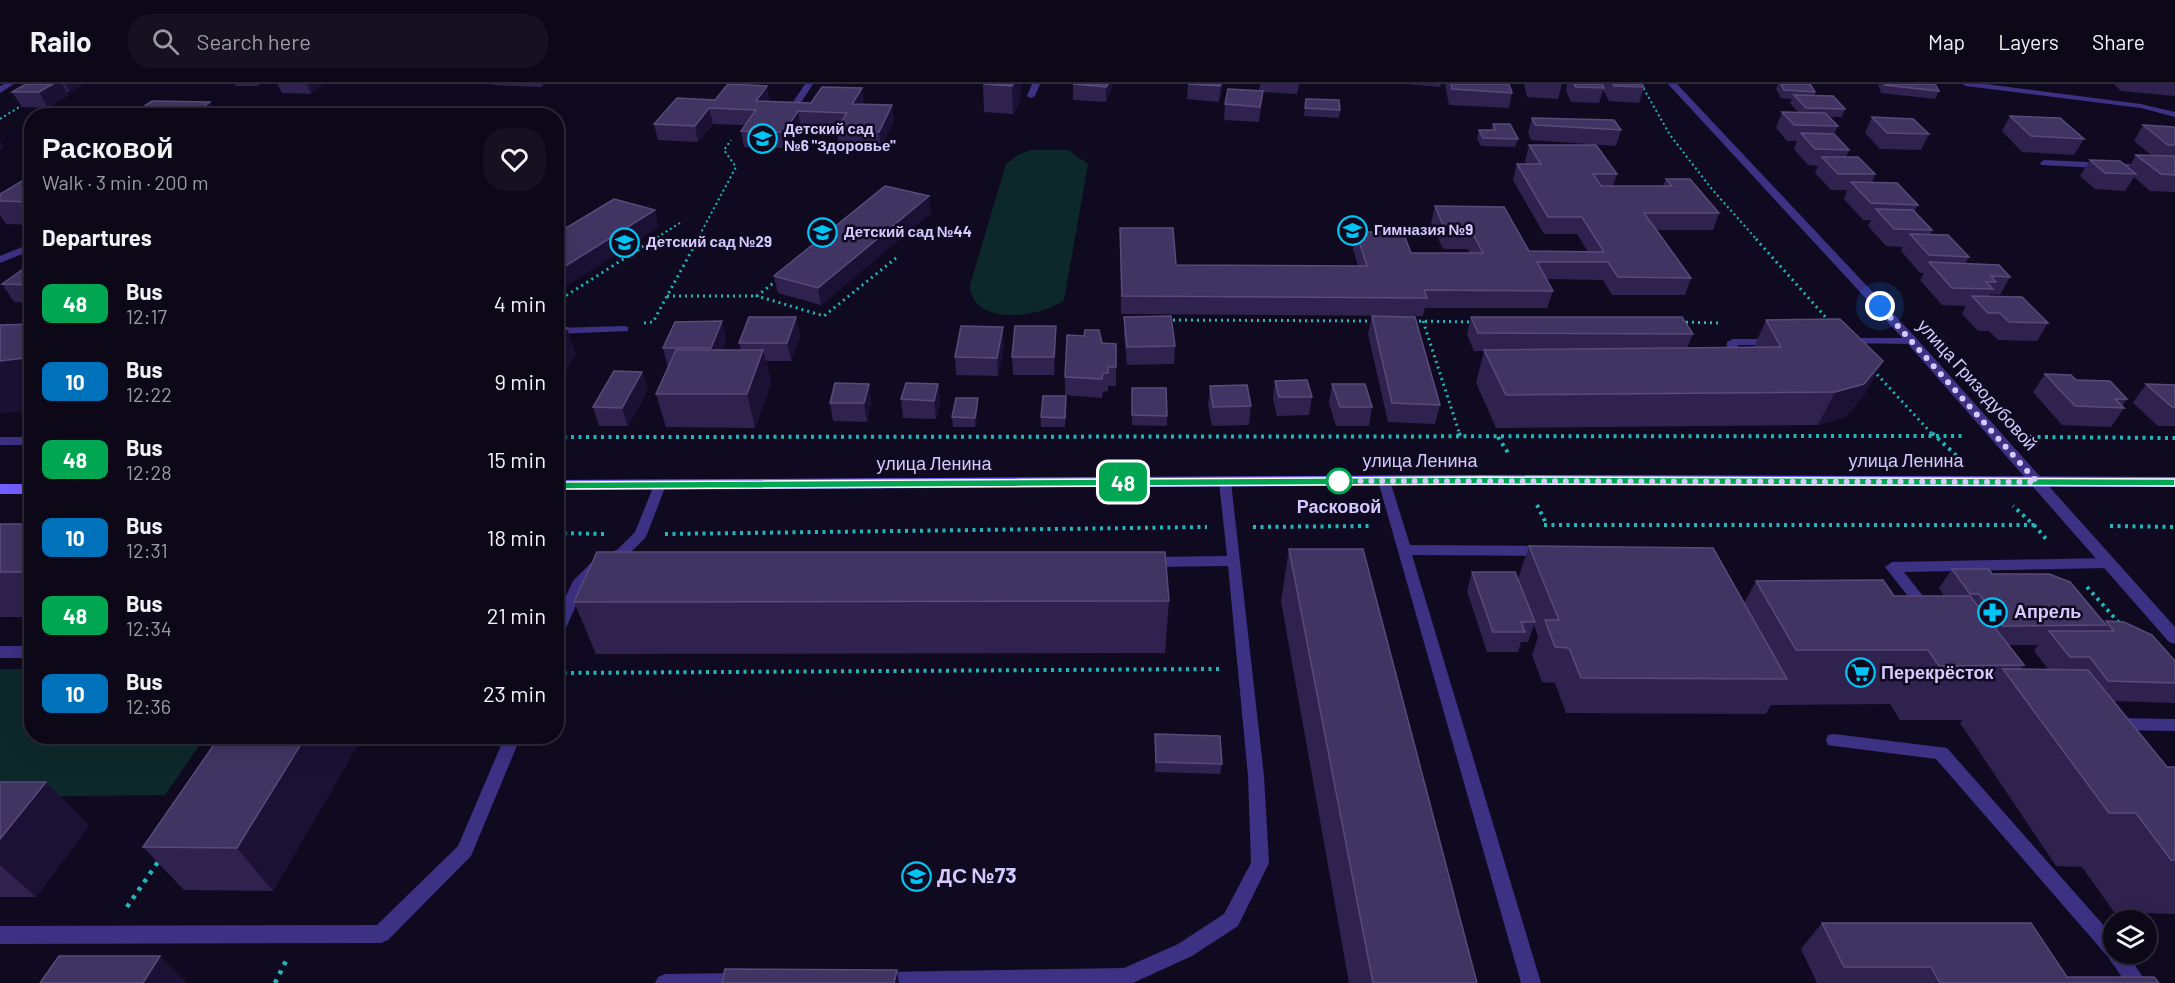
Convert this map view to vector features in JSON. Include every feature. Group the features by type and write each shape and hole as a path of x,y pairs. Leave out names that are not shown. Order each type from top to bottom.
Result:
{"main road":[{"name":"улица Ленина","path":"564,485 1384,481 2175,482"},
{"path":"0,489 24,487"}],"street":[{"path":"0,90 10,84"},
{"name":"улица Гризодубовой","path":"1672,84 1912,340 2175,638"}],"lane":[{"path":"797,102 809,84"},
{"path":"1031,96 1036,84"},
{"path":"1966,84 2141,106 2175,115"},
{"path":"2044,163 2175,169"},
{"path":"0,260 24,250"},
{"path":"564,332 624,329"},
{"path":"1835,341 1912,340"},
{"path":"1707,359 1731,358 1733,342 1780,341"},
{"path":"0,441 24,441"},
{"path":"1384,481 1531,983"},
{"path":"866,981 1045,981 1125,977 1185,950 1231,920 1260,863 1256,776 1225,482"},
{"path":"564,617 578,585 596,566 623,552 640,534 660,485"},
{"path":"1404,550 1566,551"},
{"path":"1139,562 1234,561"},
{"path":"1933,618 1892,567 2108,563"},
{"path":"596,566 631,566"},
{"path":"0,652 24,652"},
{"path":"2118,724 2175,725"},
{"path":"1834,740 1941,753 2103,938"},
{"path":"0,935 381,934 465,851 510,744"},
{"path":"2124,964 2137,983"},
{"path":"665,983 760,982"}],"path":[{"path":"0,118 27,101"},
{"path":"653,322 736,167 724,150 731,140"},
{"path":"564,297 680,223"},
{"path":"667,296 757,296 824,316 896,258"},
{"path":"757,296 785,274"},
{"path":"1161,320 1388,321"},
{"path":"1411,321 1482,322"},
{"path":"1423,321 1460,436"},
{"path":"1671,322 1730,323"},
{"path":"564,437 2175,438"},
{"path":"2034,525 2121,625"},
{"path":"564,673 1245,669"},
{"path":"108,935 162,856"}],"green space":[{"path":"1030,150 1068,150 1088,164 1064,300 1040,311 1024,314 994,313 982,308 973,298 970,285 1006,164"},
{"path":"0,669 24,669 24,744 200,744 165,795 0,797"}],"building":[{"path":"26,84 53,84 39,92 12,92"},
{"path":"728,84 767,86 756,101 811,103 822,87 862,88 852,104 892,105 879,132 836,130 847,113 798,111 784,132 741,131 756,110 709,108 695,126 654,124 677,98 715,100"},
{"path":"983,84 1013,84 1012,86"},
{"path":"1073,84 1108,84 1106,87"},
{"path":"1188,84 1221,84 1220,86"},
{"path":"1451,84 1509,84 1512,93 1452,89"},
{"path":"1574,84 1602,84 1604,88 1576,87"},
{"path":"1613,84 1642,84 1644,87 1614,86"},
{"path":"1781,84 1810,84 1815,92 1784,90"},
{"path":"1935,84 1939,91 1885,85"},
{"path":"1228,89 1263,91 1260,107 1225,104"},
{"path":"1794,95 1833,96 1845,109 1806,108"},
{"path":"1306,99 1339,100 1340,110 1305,108"},
{"path":"152,101 210,102 201,108 141,108"},
{"path":"1782,112 1825,113 1838,126 1794,125"},
{"path":"2010,116 2060,118 2084,139 2031,136"},
{"path":"1872,117 1913,119 1929,134 1887,133"},
{"path":"1532,118 1614,120 1621,130 1535,125"},
{"path":"1493,124 1510,124 1518,139 1483,138 1479,130 1496,130"},
{"path":"2143,125 2174,127 2175,145 2168,145"},
{"path":"1801,133 1834,134 1849,150 1815,149"},
{"path":"1529,145 1596,145 1617,174 1593,174 1601,186 1672,186 1666,179 1690,179 1719,213 1644,213 1691,278 1618,277 1608,262 1537,262 1553,291 1424,290 1427,298 1122,296 1120,228 1173,228 1176,265 1367,266 1356,232 1403,232 1411,253 1483,253 1472,232 1446,232 1435,206 1504,207 1529,251 1604,252 1582,217 1548,217 1517,164 1541,164"},
{"path":"2136,155 2175,156 2175,175 2161,174"},
{"path":"1822,157 1858,157 1875,174 1838,174"},
{"path":"2090,160 2120,161 2136,174 2105,173"},
{"path":"24,180 24,202 0,201 0,194"},
{"path":"1851,182 1897,183 1918,205 1871,203"},
{"path":"885,186 929,196 818,288 774,276"},
{"path":"614,199 655,210 564,267 564,229"},
{"path":"1876,209 1913,210 1932,230 1894,229"},
{"path":"1910,234 1948,235 1969,257 1929,255"},
{"path":"1929,262 1999,265 2010,277 1991,276 1996,282 1986,282 1993,289 1952,288"},
{"path":"24,269 24,285 2,284"},
{"path":"1972,296 2022,297 2048,323 2009,322 2000,313 1988,313"},
{"path":"1171,316 1175,346 1127,347 1124,317"},
{"path":"1372,316 1415,317 1440,405 1392,403"},
{"path":"749,317 796,317 787,343 739,343"},
{"path":"1471,317 1682,317 1693,334 1478,333"},
{"path":"1840,319 1883,361 1864,384 1835,392 1506,395 1484,350 1781,347 1766,320"},
{"path":"722,321 711,348 663,348 675,322"},
{"path":"24,324 24,358 0,361 0,325"},
{"path":"961,326 1003,327 997,358 955,357"},
{"path":"1015,326 1056,326 1054,357 1012,357"},
{"path":"1085,330 1099,330 1102,343 1116,344 1116,367 1108,367 1108,373 1103,373 1102,379 1065,377 1067,335 1084,336"},
{"path":"676,350 763,350 747,394 656,394"},
{"path":"614,371 642,372 622,408 593,407"},
{"path":"2045,374 2071,375 2076,380 2110,381 2127,399 2115,399 2124,408 2075,406"},
{"path":"1307,380 1312,397 1279,397 1275,381"},
{"path":"835,383 869,384 864,403 830,403"},
{"path":"906,383 938,384 934,401 901,399"},
{"path":"1332,384 1365,384 1372,407 1340,407"},
{"path":"2146,384 2175,385 2175,407 2172,407"},
{"path":"1247,385 1251,406 1213,407 1210,386"},
{"path":"1132,388 1166,388 1167,416 1132,415"},
{"path":"1043,396 1066,396 1065,418 1041,417"},
{"path":"956,398 978,398 975,418 952,417"},
{"path":"0,524 24,524 24,572 0,572"},
{"path":"1529,546 1713,548 1787,679 1581,678 1569,648 1555,647 1545,620 1559,620"},
{"path":"1289,549 1363,549 1477,983 1373,983"},
{"path":"597,552 1165,552 1169,601 574,602"},
{"path":"1952,569 1989,569 1992,574 2049,574 2070,582 2106,625 2003,626 1979,594 1970,594"},
{"path":"1472,572 1515,572 1535,622 1521,622 1525,632 1493,632"},
{"path":"1883,580 1894,596 1970,596 2024,665 1939,666 1928,650 1796,650 1756,581"},
{"path":"2106,621 2124,622 2152,635 2175,661 2175,683 2108,681 2090,657 2070,657 2049,631 2114,631"},
{"path":"2003,669 2088,670 2167,767 2175,767 2175,860 2171,860 2136,813 2109,813"},
{"path":"1155,734 1220,736 1222,764 1156,762"},
{"path":"214,744 301,744 237,848 143,847"},
{"path":"0,782 46,782 0,839"},
{"path":"1822,923 2031,923 2067,977 2154,977 2159,983 1940,983 1931,967 1844,967"},
{"path":"59,956 160,956 143,983 40,983"},
{"path":"725,969 897,970 894,983 722,983"}],"bus line":[{"name":"48","path":"564,485 1482,480 2175,482"}],"place":[{"name":"Детский сад №6 \"Здоровье\"","path":"763,138"},
{"name":"Гимназия №9","path":"1353,230"},
{"name":"Детский сад №44","path":"823,232"},
{"name":"Детский сад №29","path":"625,242"},
{"name":"Расковой","path":"1339,481"},
{"name":"Апрель","path":"1993,612"},
{"name":"Перекрёсток","path":"1860,673"},
{"name":"ДС №73","path":"916,876"}],"route":[{"path":"1339,481 2037,482 1880,306"}]}
